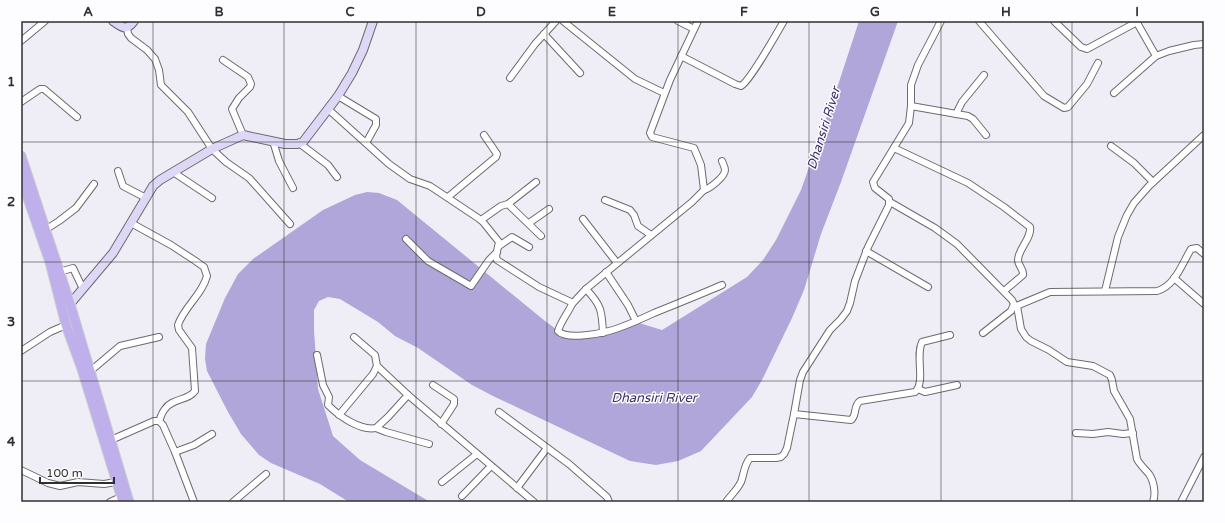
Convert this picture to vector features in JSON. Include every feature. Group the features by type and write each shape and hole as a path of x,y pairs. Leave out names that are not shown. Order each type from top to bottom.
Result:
{"main road":[{"path":"21,156 70,304 129,502"},
{"path":"21,178 50,262 66,324 81,366 122,499"}],"street":[{"path":"21,41 45,21"},
{"path":"113,21 126,28"},
{"path":"126,28 129,27 134,21"},
{"path":"70,304 113,253 153,186 160,180 212,149 243,134 285,144 303,142 338,96 363,50 373,21"},
{"path":"510,78 535,44 556,21"},
{"path":"563,21 635,79 664,93"},
{"path":"678,21 694,29"},
{"path":"698,21 664,93 650,131 650,136 694,148 701,165 704,190"},
{"path":"681,56 741,86 746,82 755,69 784,21"},
{"path":"941,21 920,61 910,85 911,106 909,123 873,182 875,188 887,197 890,202 935,228 952,240 1012,300 1021,328 1026,337 1031,341 1049,350 1067,362 1094,366 1110,375 1114,391 1130,419 1137,459 1150,475 1152,480 1155,493 1153,502"},
{"path":"979,21 1044,96 1064,108 1068,107 1087,84 1098,63"},
{"path":"1054,21 1081,47 1087,49 1137,21 1156,56"},
{"path":"126,28 131,38 147,50 155,59 159,70 161,85 188,112 212,149 226,162 250,178 290,224"},
{"path":"544,34 580,73"},
{"path":"1114,93 1156,56 1169,51 1204,44"},
{"path":"223,60 248,77 251,84 250,88 239,98 232,109 243,134"},
{"path":"956,114 962,102 984,75"},
{"path":"21,102 40,89 44,89 77,117"},
{"path":"338,96 376,120 376,125 366,143"},
{"path":"911,106 970,117 986,135"},
{"path":"328,109 389,164 404,175 413,180 426,184 481,220 497,239 497,260 538,287 569,300 572,304"},
{"path":"448,197 496,157 497,154 484,135"},
{"path":"1104,291 1115,246 1124,221 1134,203 1153,182 1204,135"},
{"path":"273,142 279,161 294,188"},
{"path":"299,143 328,165 337,177"},
{"path":"1111,146 1134,162 1153,182"},
{"path":"894,148 968,183 1030,227 1030,232 1018,258 1023,275 1004,291"},
{"path":"722,161 725,169 724,174 710,188 704,190 692,202 651,234 586,289 572,304 560,327 559,333 573,336 603,333 627,325 722,286"},
{"path":"118,171 123,186 146,198"},
{"path":"173,172 212,198"},
{"path":"481,220 501,206 508,204 536,182"},
{"path":"45,230 76,208 94,184"},
{"path":"605,200 630,210 634,215 638,226 651,234"},
{"path":"726,502 736,491 747,461 750,458 776,458 781,457 784,454 787,448 800,380 803,372 830,330 847,311 855,281 866,251 890,202"},
{"path":"508,204 542,236"},
{"path":"529,223 549,208"},
{"path":"583,219 617,263"},
{"path":"131,223 171,245 194,260 204,267 208,276 196,298 182,315 178,325 192,348 195,391 189,397 169,404 164,409 159,421"},
{"path":"406,239 428,261 471,286 498,249 512,237 529,247"},
{"path":"982,333 1011,312 1015,307 1050,292 1157,291 1164,289 1174,278 1192,249 1197,248 1204,254"},
{"path":"866,251 928,287"},
{"path":"59,272 73,268 82,290"},
{"path":"606,272 628,305 636,321"},
{"path":"1174,278 1204,304"},
{"path":"586,289 599,305 602,317 603,333"},
{"path":"21,351 50,332 66,324"},
{"path":"794,414 851,420 854,416 856,406 860,402 915,392 920,384 919,351 922,342 950,336"},
{"path":"89,369 94,368 120,346 159,337"},
{"path":"354,337 374,355 377,366 408,395 534,502"},
{"path":"317,355 321,378 329,397 328,403 339,415 350,422 366,428 376,428 428,444"},
{"path":"339,415 373,374 377,366"},
{"path":"433,385 454,399 454,404 441,424"},
{"path":"918,389 925,392 958,385"},
{"path":"376,428 408,395"},
{"path":"499,412 569,464 607,497 609,502"},
{"path":"111,440 159,421"},
{"path":"159,421 163,425 176,452 194,502"},
{"path":"1076,433 1093,434 1108,432 1133,434"},
{"path":"176,452 194,445 212,434"},
{"path":"517,488 547,448"},
{"path":"442,482 477,454"},
{"path":"1181,502 1204,457"},
{"path":"462,496 491,466"},
{"path":"21,470 48,483 60,486 78,482 104,484 116,482"},
{"path":"233,502 266,474"},
{"path":"110,502 122,499"}],"water":[{"name":"Dhansiri River","path":"859,21 898,21 821,234 804,290 762,380 752,397 701,451 678,461 656,465 630,461 472,385 418,348 395,336 378,322 340,299 328,297 319,301 314,310 314,330 318,389 333,436 360,460 430,502 349,502 320,484 271,463 259,455 241,434 207,371 205,359 206,344 225,298 238,274 253,259 323,210 355,195 367,192 379,193 397,200 545,321 556,329 570,332 593,332 636,322 662,330 747,277 763,260 776,240 801,190"}]}
